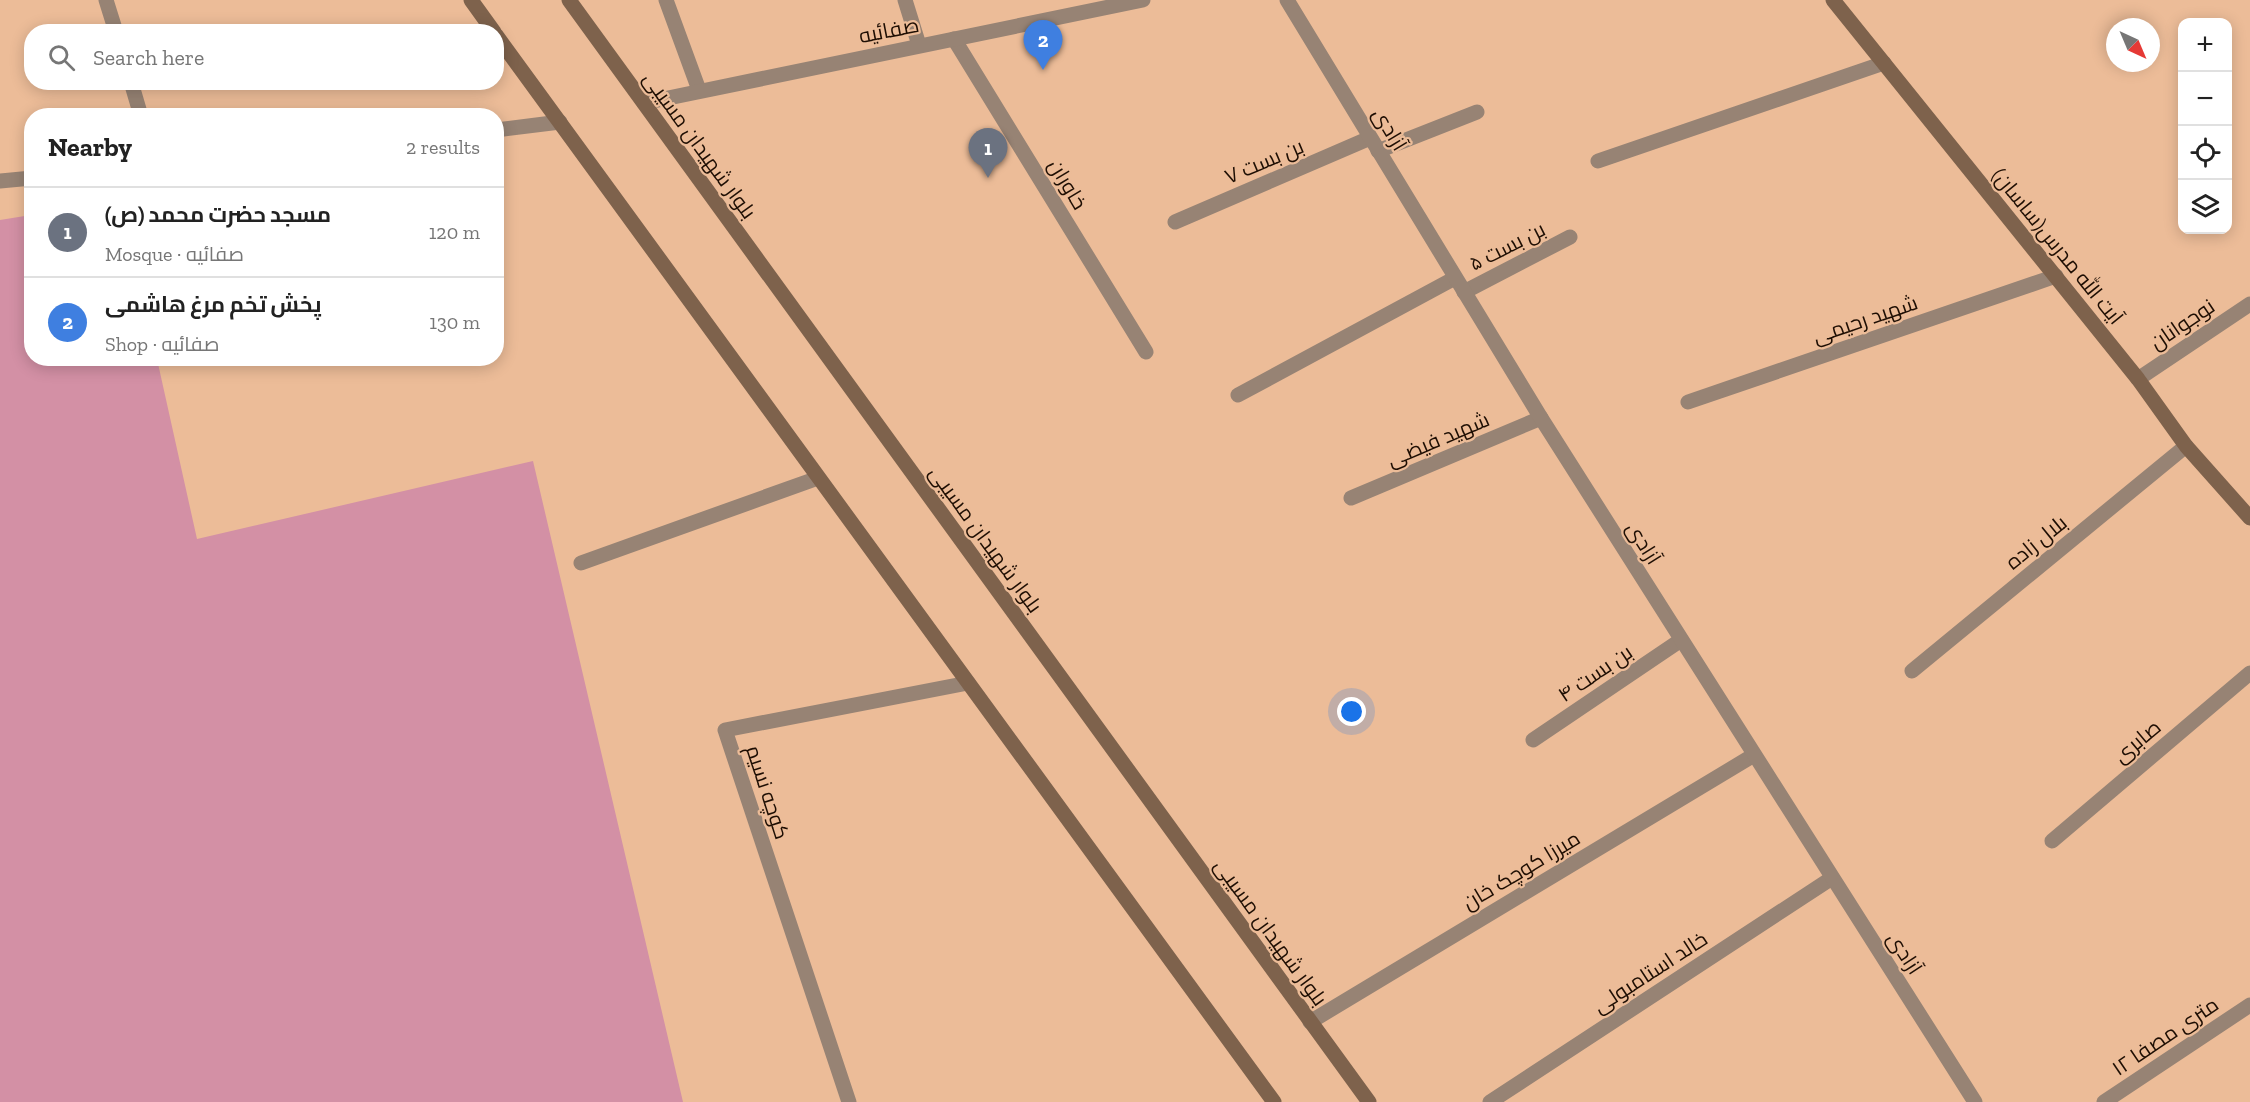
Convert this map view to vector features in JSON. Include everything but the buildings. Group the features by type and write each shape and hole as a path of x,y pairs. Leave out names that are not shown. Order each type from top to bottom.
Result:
{"main road":[{"path":"471,0 488,24"},
{"name":"بلوار شهیدان مسیبی","path":"569,0 1369,1102"},
{"name":"آیت الله مدرس(ساسان)","path":"1833,0 2138,379 2186,446 2250,518"},
{"path":"504,45 1274,1102"}],"street":[{"path":"106,0 114,24"},
{"path":"666,0 699,90"},
{"path":"905,0 919,45"},
{"name":"صفائیه","path":"644,103 1138,0"},
{"name":"آزادی","path":"1287,0 1540,418 1975,1102"},
{"name":"خاوران","path":"954,39 1146,352"},
{"path":"1598,161 1884,63"},
{"path":"133,90 139,108"},
{"name":"بن بست ۷","path":"1175,222 1374,144 1477,112"},
{"path":"504,129 560,122"},
{"path":"0,181 24,179"},
{"name":"بن بست ۵","path":"1238,395 1460,285 1570,237"},
{"name":"شهید رحیمی","path":"1688,402 2056,276"},
{"name":"نوجوانان","path":"2138,379 2250,304"},
{"name":"شهید فیضی","path":"1351,498 1540,418"},
{"name":"بلال زاده","path":"1912,671 2186,446"},
{"path":"581,563 818,478"},
{"name":"بن بست ۴","path":"1533,740 1681,640"},
{"name":"صابری","path":"2052,841 2250,673"},
{"name":"کوچه نسیم","path":"849,1102 725,730 968,683"},
{"name":"میرزا کوچک خان","path":"1311,1022 1754,755"},
{"name":"خالد استامبولی","path":"1490,1102 1832,878"},
{"name":"۱۲ متری مصفا","path":"2104,1102 2250,1005"}],"shaded area":[{"path":"24,216 24,366 159,366 197,539 533,461 683,1102 0,1102 0,220"}],"place":[{"name":"پخش تخم مرغ هاشمی","path":"1043,70"},
{"name":"مسجد حضرت محمد (ص)","path":"988,178"}]}
